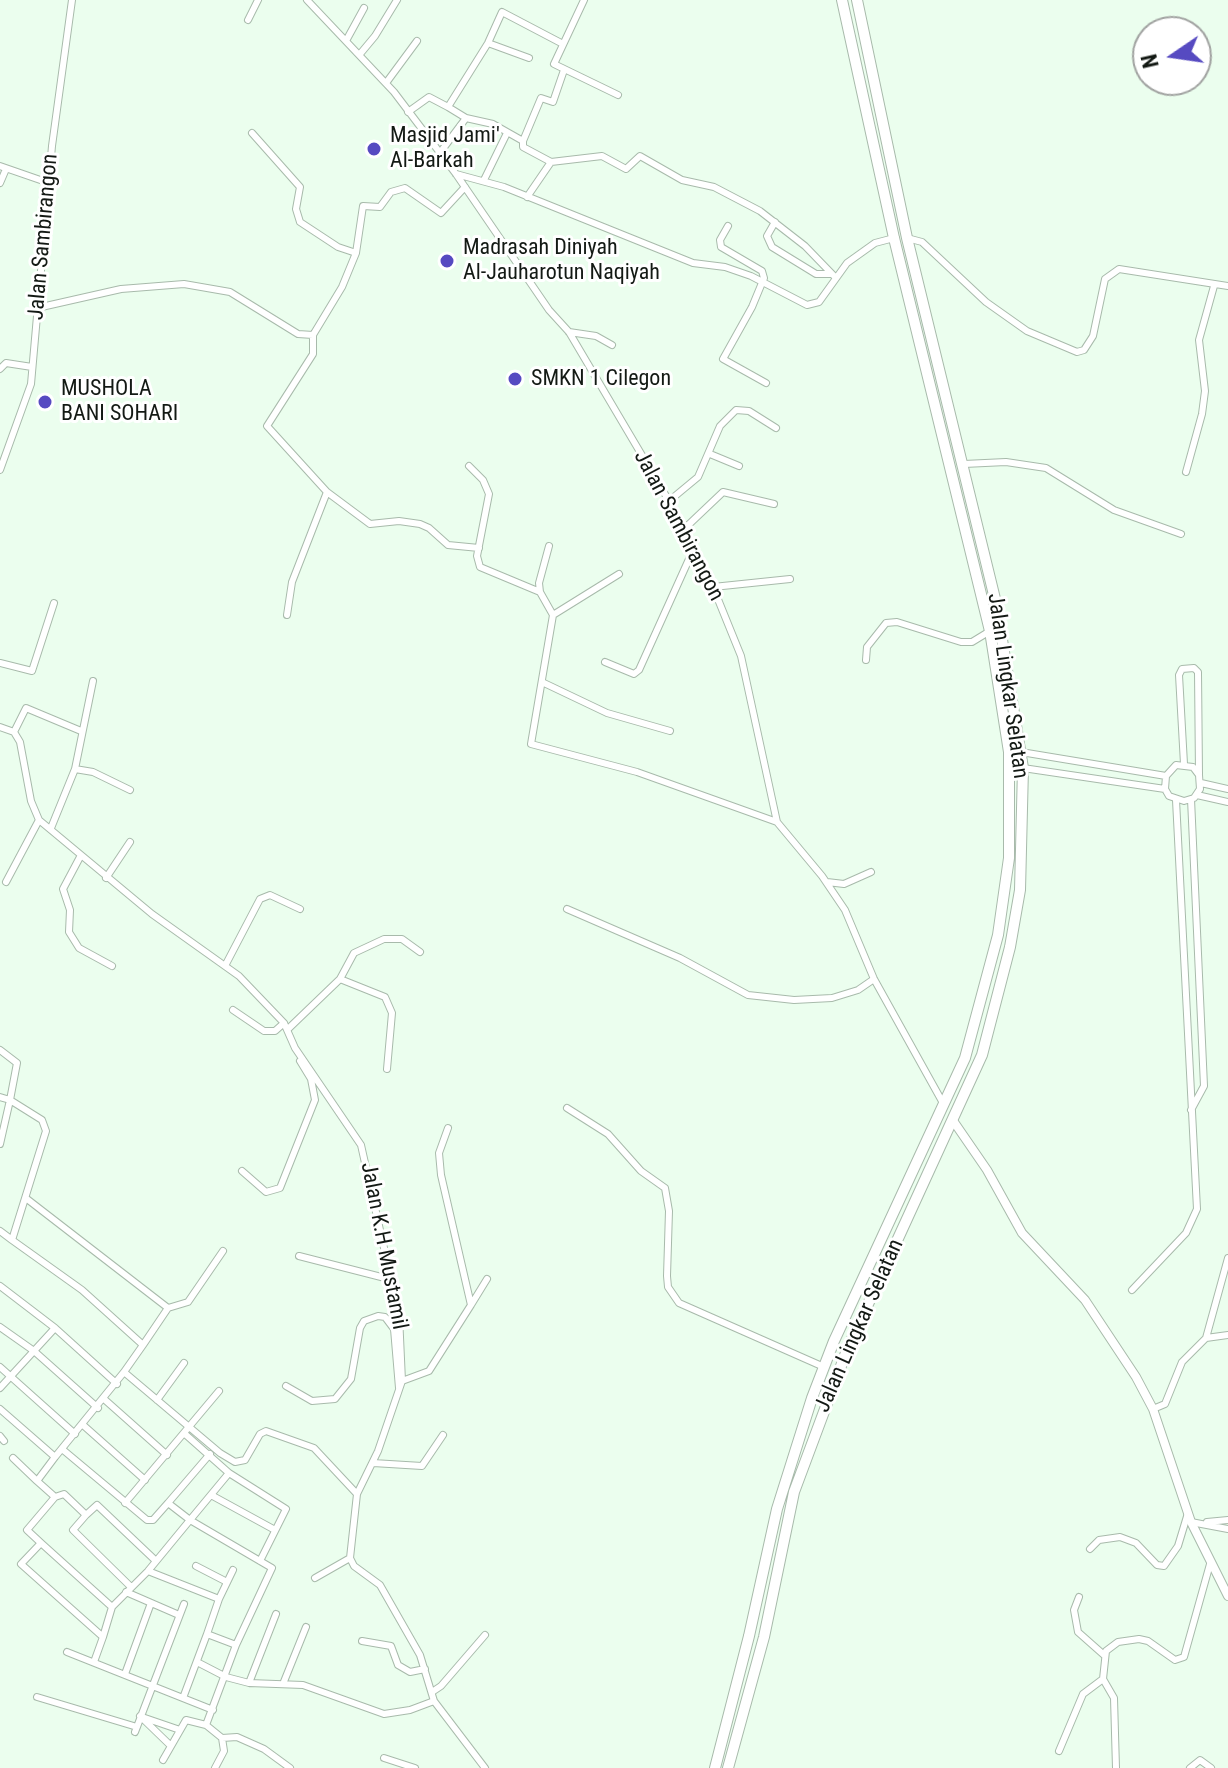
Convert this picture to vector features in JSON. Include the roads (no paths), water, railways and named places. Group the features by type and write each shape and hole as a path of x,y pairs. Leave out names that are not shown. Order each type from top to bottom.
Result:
{"highway":[{"name":"Jalan Lingkar Selatan","path":"715,1768 777,1509 824,1367 965,1058 998,935 1009,858 1009,752 990,631 894,238 842,0"},
{"name":"Jalan Lingkar Selatan","path":"728,1768 764,1637 794,1492 847,1350 954,1122 982,1055 1010,947 1022,858 1023,768 996,603 907,238 857,0"},
{"path":"894,238 907,238"},
{"path":"984,605 996,603"},
{"path":"1009,858 1022,858"},
{"path":"901,1196 915,1204"}],"street":[{"name":"Jalan Sambirangon","path":"0,470 28,398 49,183 72,0"},
{"path":"248,20 258,0"},
{"name":"Jalan Sambirangon","path":"307,0 386,83 456,174 549,310 569,332 669,501 713,587 750,684 777,822 827,882 845,910 874,979 945,1106"},
{"path":"360,54 397,0"},
{"path":"584,0 554,64 618,95"},
{"path":"347,39 364,8"},
{"path":"448,107 488,43 502,12 563,44"},
{"path":"386,83 417,41"},
{"path":"488,43 529,58"},
{"path":"564,70 553,102 541,98 523,147 551,162 602,156 624,169 640,156 682,180 730,194 775,222 805,246 832,276"},
{"path":"408,112 429,97 466,118 493,124 523,141"},
{"path":"439,154 466,118"},
{"path":"252,133 300,187 296,209 300,222 338,247 356,253"},
{"path":"484,180 507,133"},
{"path":"527,197 551,162"},
{"path":"0,183 3,168 49,183"},
{"path":"456,174 484,180 693,263 725,267 811,305 819,302 832,276 865,249 894,238"},
{"path":"465,187 441,213 405,188 391,192 380,207 363,206 356,253 342,287 313,335 313,354 267,426 327,492 370,524 406,521 420,524 448,545 479,548"},
{"path":"775,222 767,236 772,247 816,274 832,276"},
{"path":"728,226 720,240 721,247 762,271 762,284 723,357 766,383"},
{"path":"907,238 922,242 986,302 1027,331 1077,352 1084,350 1093,336 1102,284 1112,272 1125,268 1214,286 1228,286"},
{"path":"37,308 121,289 184,284 230,292 298,334 313,335"},
{"path":"1186,472 1202,414 1205,381 1199,340 1214,286"},
{"path":"569,332 596,336 612,345"},
{"path":"0,369 5,363 32,367"},
{"path":"669,501 698,477 720,426 736,410 749,411 776,428"},
{"path":"710,454 739,466"},
{"path":"964,464 1006,462 1046,468 1114,510 1181,534"},
{"path":"469,466 483,480 489,494 478,562 483,569 540,592"},
{"path":"287,615 292,582 327,492"},
{"path":"684,529 723,492 774,504"},
{"path":"549,546 541,572 540,592 553,615 544,683 531,744 637,772 777,822"},
{"path":"605,662 634,674 639,670 659,619 694,548"},
{"path":"553,615 619,574"},
{"path":"713,587 790,579"},
{"path":"0,663 32,671 54,603"},
{"path":"866,660 867,647 886,623 897,622 961,642 972,642 990,631"},
{"path":"1191,1110 1204,1083 1194,797 1200,779 1198,672 1194,668 1182,669 1179,675 1184,764 1200,779 1228,789"},
{"path":"51,828 75,769 93,681"},
{"path":"544,683 607,713 670,731"},
{"path":"6,882 39,820 14,732 26,708 81,731"},
{"path":"0,727 14,732"},
{"path":"1021,752 1166,776"},
{"path":"1054,773 1056,758"},
{"path":"1165,789 1170,769 1184,764"},
{"path":"1023,768 1165,789 1176,800 1197,1215 1186,1233 1132,1290"},
{"path":"75,769 93,772 130,790"},
{"path":"1176,800 1194,797 1228,802"},
{"name":"Jalan K.H Mustamil","path":"39,820 152,914 226,964 286,1026 292,1041 361,1145 401,1330 402,1381 373,1463 357,1494 350,1558"},
{"path":"106,878 130,842"},
{"path":"80,857 63,889 70,910 69,932 85,953 112,966"},
{"path":"827,882 844,884 871,872"},
{"path":"226,964 260,899 270,895 300,909"},
{"path":"567,909 680,958 748,995 794,1000 832,998 858,990 874,979"},
{"path":"233,1010 264,1031 275,1031 286,1026 340,979 354,953 384,939 402,939 420,952"},
{"path":"340,979 389,999 392,1013 387,1069"},
{"path":"242,1171 266,1192 276,1192 314,1107 311,1079 293,1051 292,1041"},
{"path":"0,1050 15,1058 17,1063 0,1142"},
{"path":"0,1097 10,1100 46,1125 27,1199 12,1240"},
{"path":"567,1108 608,1134 641,1171 665,1188 669,1211 668,1287 679,1303 824,1367"},
{"path":"954,1122 987,1170 1022,1233 1085,1300 1136,1377 1153,1409 1190,1517 1228,1596"},
{"path":"448,1128 439,1153 441,1175 471,1305"},
{"path":"27,1199 168,1308"},
{"path":"0,1231 82,1290 143,1345"},
{"path":"37,1481 117,1384 168,1308 188,1302 223,1251"},
{"path":"299,1256 389,1279"},
{"path":"1153,1409 1165,1404 1176,1371 1206,1338 1228,1258"},
{"path":"402,1381 429,1371 487,1279"},
{"path":"0,1286 55,1328 117,1384"},
{"path":"286,1386 312,1401 335,1399 351,1379 360,1328 364,1321 378,1316 391,1322 394,1329 399,1392"},
{"path":"0,1327 34,1351 98,1408"},
{"path":"0,1388 55,1328"},
{"path":"1206,1338 1228,1335"},
{"path":"157,1400 184,1363"},
{"path":"0,1367 75,1434"},
{"path":"124,1372 157,1400 229,1473 284,1505 286,1513 260,1561"},
{"path":"125,1503 219,1391"},
{"path":"104,1399 167,1455"},
{"path":"0,1409 55,1457"},
{"path":"83,1425 145,1480"},
{"path":"187,1431 235,1462 248,1459 260,1434 266,1431 304,1444 323,1457 357,1494"},
{"path":"373,1463 422,1466 443,1435"},
{"path":"62,1449 150,1521 210,1454"},
{"path":"13,1458 55,1497"},
{"path":"94,1662 112,1607 148,1571 229,1473"},
{"path":"86,1515 64,1494 55,1497 27,1530 112,1607"},
{"path":"211,1495 275,1530"},
{"path":"168,1503 190,1520 272,1568 236,1645 206,1725"},
{"path":"156,1561 97,1505 73,1530 129,1590 179,1615"},
{"path":"1190,1517 1228,1529"},
{"path":"1090,1549 1099,1540 1120,1537 1136,1543 1157,1565 1164,1566 1178,1546 1190,1517"},
{"path":"1207,1522 1228,1520"},
{"path":"41,1543 22,1562 22,1566 103,1637"},
{"path":"315,1578 350,1558 354,1566 380,1585 425,1669 434,1701 481,1766"},
{"path":"1116,1768 1114,1698 1103,1679 1104,1655 1113,1645 1139,1639 1148,1641 1175,1660 1184,1657 1210,1564"},
{"path":"196,1566 227,1582"},
{"path":"183,1698 219,1599 233,1570"},
{"path":"148,1571 219,1599"},
{"path":"1079,1597 1074,1610 1078,1632 1104,1655"},
{"path":"125,1674 151,1603"},
{"path":"37,1697 136,1729 184,1604"},
{"path":"249,1683 276,1614"},
{"path":"283,1684 306,1627"},
{"path":"207,1634 236,1645"},
{"path":"432,1692 485,1635"},
{"path":"362,1641 391,1646 398,1665 410,1672 425,1669"},
{"path":"67,1652 213,1710"},
{"path":"197,1662 226,1677 249,1683 303,1685 384,1714 410,1710 434,1701"},
{"path":"1059,1751 1083,1694 1103,1679"},
{"path":"140,1716 180,1730"},
{"path":"140,1716 171,1746"},
{"path":"163,1760 186,1720 206,1725 222,1738 224,1751 215,1768"},
{"path":"222,1738 237,1737 290,1768"},
{"path":"384,1758 415,1768"},
{"path":"1190,1768 1200,1760 1211,1768"}],"place":[{"name":"Masjid Jami' Al-Barkah","path":"374,149"},
{"name":"Madrasah Diniyah Al-Jauharotun Naqiyah","path":"447,261"},
{"name":"SMKN 1 Cilegon","path":"515,379"},
{"name":"MUSHOLA BANI SOHARI","path":"45,402"}]}
